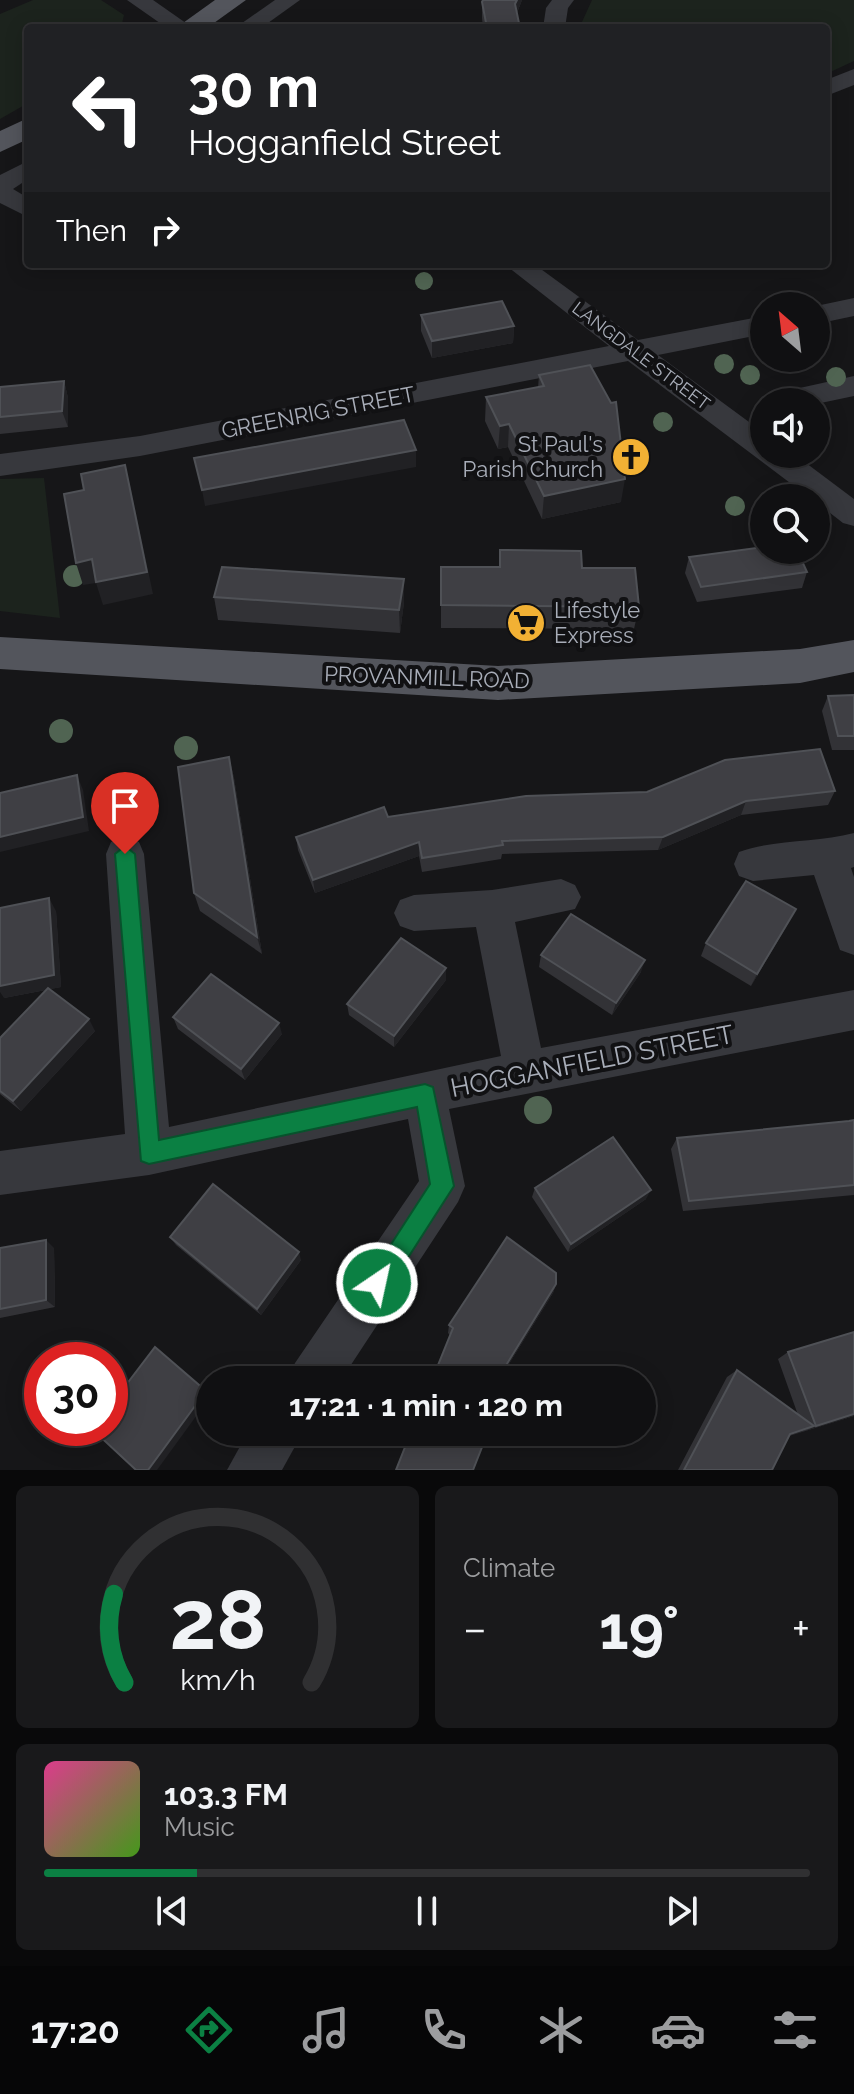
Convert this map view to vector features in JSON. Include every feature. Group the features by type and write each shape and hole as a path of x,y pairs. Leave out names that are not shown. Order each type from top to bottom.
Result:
{"main road":[{"path":"195,24 233,0"},
{"path":"0,143 24,129"},
{"name":"PROVANMILL ROAD","path":"0,653 498,683 800,666 854,656"}],"street":[{"path":"252,24 289,0"},
{"path":"555,24 557,8 563,0"},
{"path":"155,4 178,24"},
{"path":"830,87 854,76"},
{"path":"0,186 24,171"},
{"path":"0,192 24,207"},
{"name":"LANGDALE STREET","path":"522,268 750,438"},
{"path":"830,312 854,307"},
{"name":"GREENRIG STREET","path":"0,465 140,446 750,328"},
{"path":"830,391 854,386"},
{"path":"720,415 750,408"},
{"path":"792,468 854,515"},
{"path":"753,864 841,853 854,937"},
{"path":"125,854 149,1153"},
{"path":"414,913 492,908 561,897"},
{"path":"492,908 525,1072"},
{"name":"HOGGANFIELD STREET","path":"0,1173 149,1153 525,1072 854,1010"},
{"path":"321,1366 442,1186 425,1095"},
{"path":"252,1470 268,1446"}],"shaded area":[{"path":"33,0 101,0 124,15 122,24 24,24 24,105 0,119 0,14"},
{"path":"592,0 854,0 854,61 830,72 830,24 582,22"},
{"path":"44,478 60,618 0,611 0,479"}],"building":[{"path":"517,0 519,24 486,24 482,2"},
{"path":"502,301 514,326 432,341 421,315"},
{"path":"590,365 611,403 616,402 625,479 544,496 509,424 500,426 486,397 544,386 539,375"},
{"path":"64,381 62,411 0,417 0,387"},
{"path":"404,420 416,450 202,490 194,458"},
{"path":"125,465 147,572 96,582 92,559 76,563 64,494 84,490 81,474"},
{"path":"750,549 750,564 803,564 807,572 701,587 689,557"},
{"path":"500,550 581,551 582,568 635,568 639,607 441,605 441,567 500,567"},
{"path":"222,567 404,579 399,610 214,597"},
{"path":"854,695 854,736 838,736 828,696"},
{"path":"820,749 835,791 746,801 663,837 502,841 503,845 422,858 419,842 313,880 296,837 384,807 388,817 526,796 647,792 725,760"},
{"path":"229,757 257,937 194,893 178,767"},
{"path":"77,775 83,817 0,837 0,793"},
{"path":"746,881 796,909 757,974 706,943"},
{"path":"49,898 54,975 0,986 0,908"},
{"path":"571,914 645,960 616,1003 541,955"},
{"path":"401,938 446,968 394,1036 347,1004"},
{"path":"211,974 279,1023 241,1069 173,1017"},
{"path":"48,988 89,1019 13,1101 0,1091 0,1038"},
{"path":"854,1120 854,1185 689,1201 677,1138"},
{"path":"613,1137 651,1190 571,1244 535,1188"},
{"path":"213,1184 299,1252 257,1309 170,1237"},
{"path":"507,1237 556,1273 556,1284 506,1366 438,1366 453,1328 449,1325"},
{"path":"46,1240 46,1300 0,1309 0,1248"},
{"path":"854,1332 854,1414 816,1426 788,1352"},
{"path":"155,1347 196,1382 196,1405 148,1470 136,1470 110,1446 128,1446 128,1382"},
{"path":"737,1370 814,1426 790,1434 772,1470 684,1470"},
{"path":"405,1446 482,1446 473,1470 396,1470"}],"place":[{"name":"St Paul's Parish Church","path":"631,457"},
{"name":"Lifestyle Express","path":"526,623"}],"route":[{"path":"125,854 149,1153 425,1095 442,1186 377,1283"}]}
